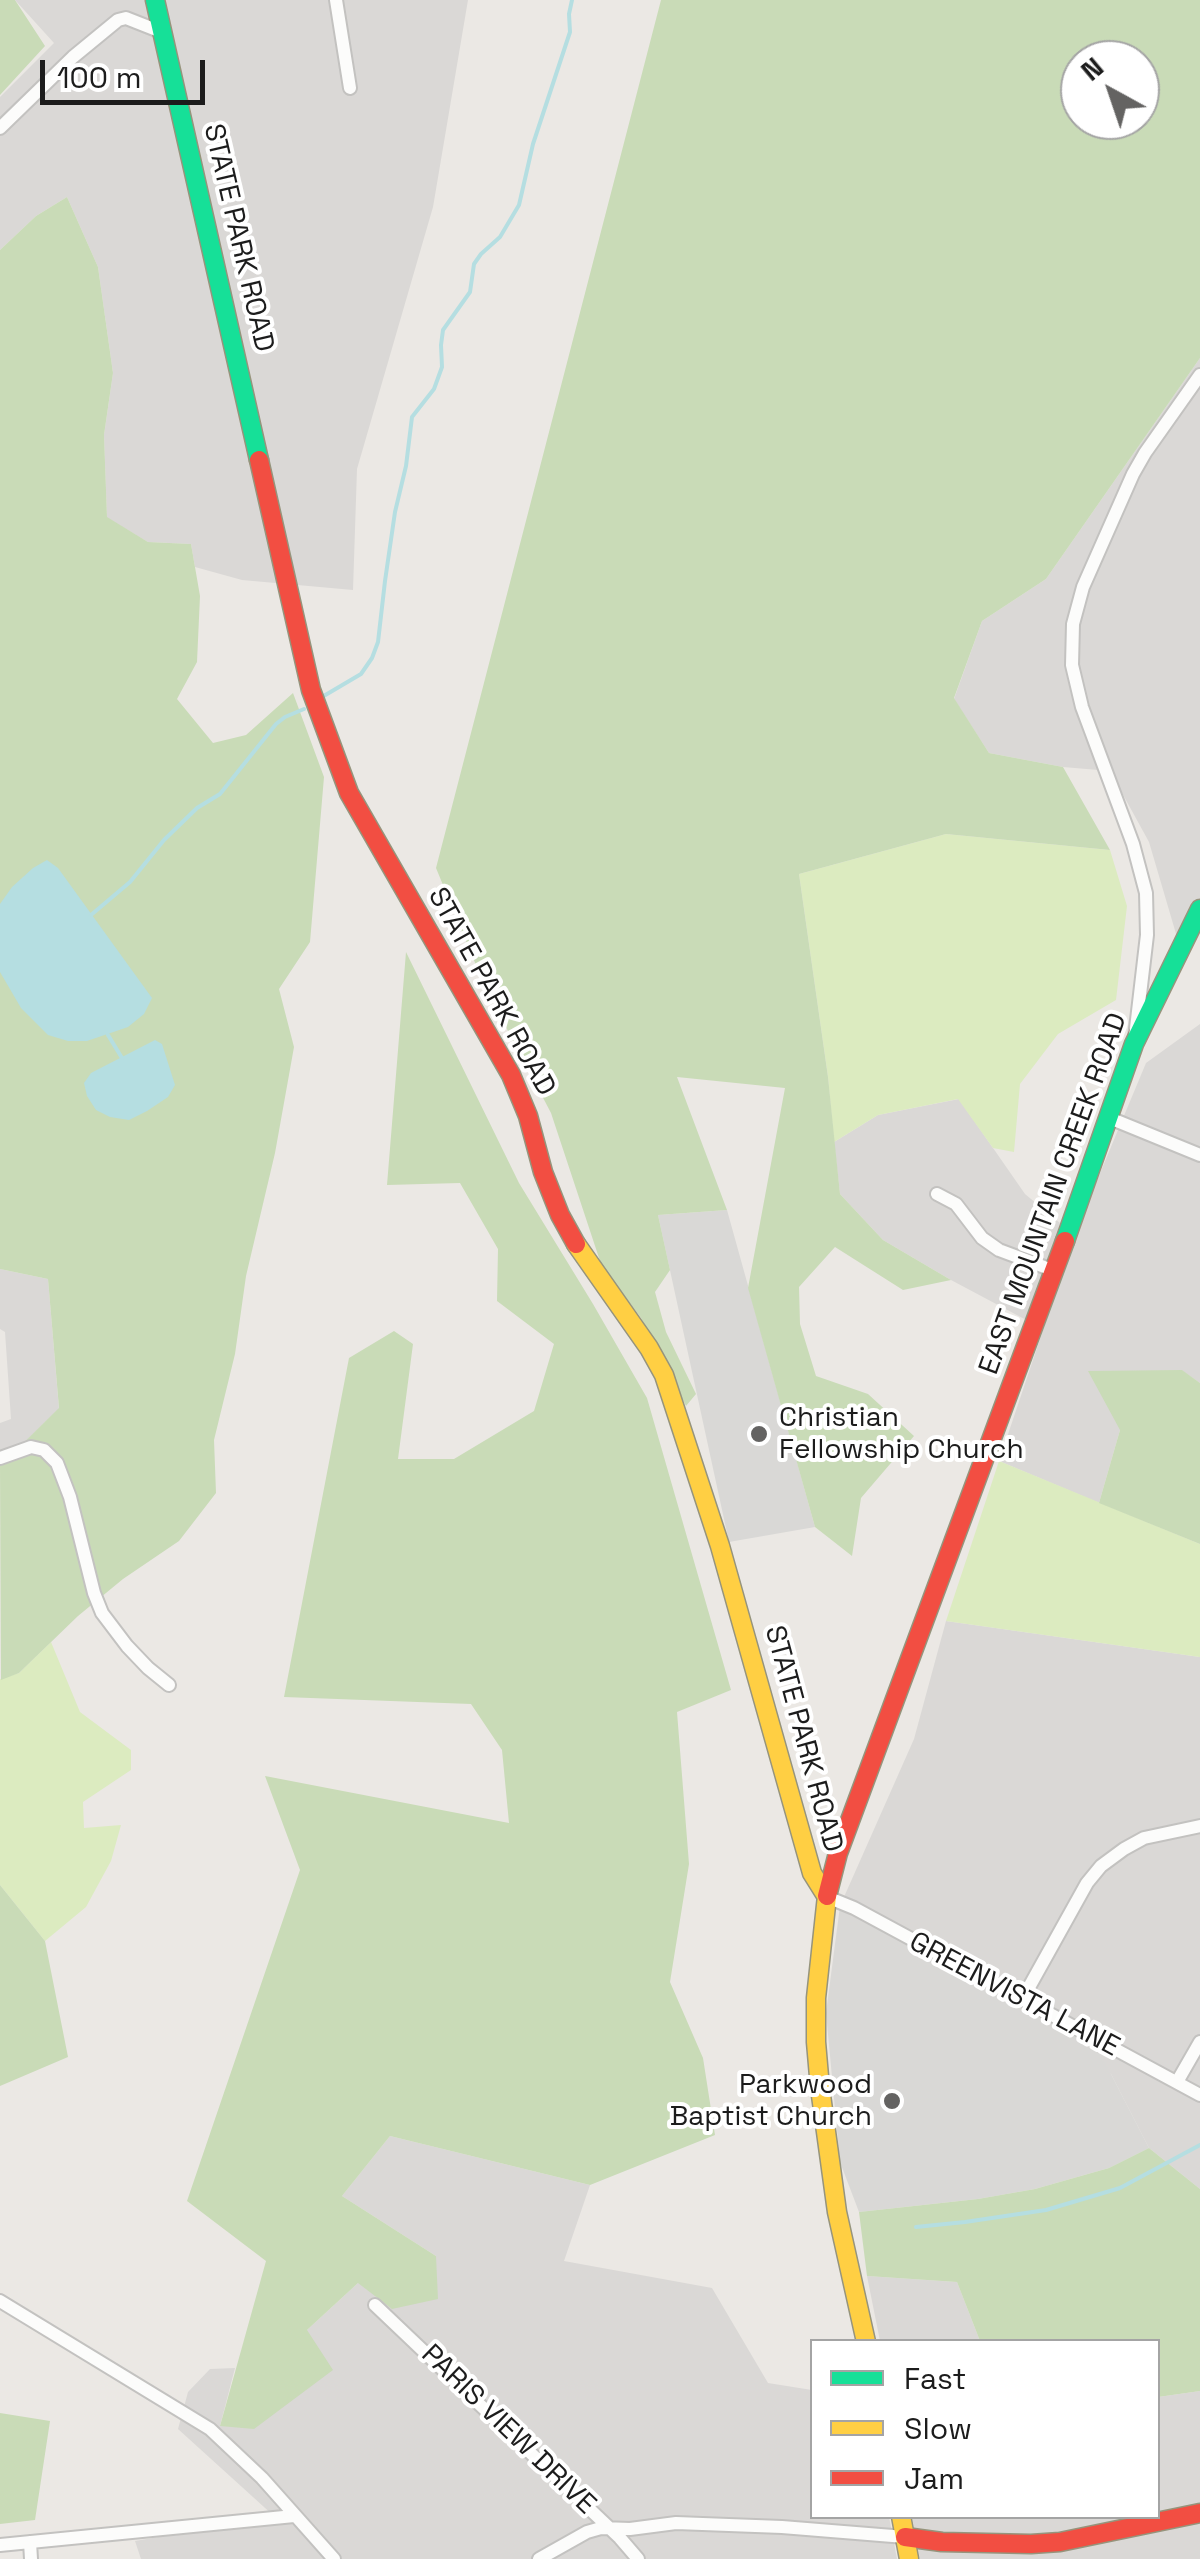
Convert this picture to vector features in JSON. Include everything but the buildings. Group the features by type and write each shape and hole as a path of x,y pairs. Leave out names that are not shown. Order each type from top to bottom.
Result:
{"street":[{"name":"STATE PARK ROAD","path":"156,0 308,679 325,734 368,829 511,1075 560,1215 664,1375 720,1546 812,1873 828,1897"},
{"path":"336,0 350,88"},
{"path":"0,128 73,57 120,19 164,34"},
{"path":"1134,1044 1147,935 1146,893 1133,844 1082,707 1072,664 1072,624 1083,587 1133,474 1200,375"},
{"name":"EAST MOUNTAIN CREEK ROAD","path":"828,1897 838,1853 1055,1271 1134,1044 1200,909"},
{"path":"1107,1118 1200,1155"},
{"path":"936,1194 956,1204 982,1238 999,1250 1055,1271"},
{"path":"0,1458 32,1447 44,1450 57,1463 70,1496 98,1604 127,1646 169,1685"},
{"path":"1023,1998 1087,1883 1101,1866 1144,1838 1200,1826"},
{"path":"828,1897 818,1970 816,2042 838,2212 865,2339"},
{"name":"GREENVISTA LANE","path":"828,1897 1200,2095"},
{"path":"1178,2082 1200,2042"},
{"path":"0,2301 210,2429 334,2559"},
{"name":"PARIS VIEW DRIVE","path":"375,2305 638,2559"},
{"path":"539,2559 588,2532 676,2523 719,2523 942,2542 1031,2544 1200,2513"},
{"path":"0,2545 294,2516"},
{"path":"902,2519 909,2559"},
{"path":"30,2542 31,2559"}],"shaded area":[{"path":"15,0 468,0 433,207 357,469 353,590 242,580 195,567 191,544 148,542 107,518 104,435 113,373 98,267 67,197 36,216 0,250 0,97 54,43"},
{"path":"1200,358 1200,902 1179,944 1149,842 1110,771 989,753 954,699 982,621 1046,579"},
{"path":"1200,1024 1200,1383 1181,1370 1120,1430 1099,1503 999,1461 1078,1226 1146,1063"},
{"path":"959,1099 1025,1194 1060,1223 1030,1322 883,1240 840,1194 834,1142 878,1115"},
{"path":"727,1210 815,1527 729,1542 658,1215"},
{"path":"0,1269 48,1279 59,1409 0,1466 0,1423 11,1419 5,1332 0,1329"},
{"path":"946,1621 1200,1657 1200,2189 1149,2148 1111,2074 840,1906 914,1739"},
{"path":"840,1906 1090,2040 1149,2148 1109,2168 1035,2189 859,2212 840,2162 826,2013"},
{"path":"390,2136 590,2185 564,2261 712,2288 768,2383 810,2390 810,2519 889,2519 897,2559 141,2559 135,2541 275,2517 178,2429 188,2392 210,2369 235,2368 220,2426 307,2330 358,2283 436,2256 342,2196"},
{"path":"867,2276 957,2282 979,2339 880,2339"},
{"path":"1200,2391 1200,2559 920,2559 912,2519 1160,2519 1160,2397"}],"green space":[{"path":"0,0 15,0 45,46 0,95"},
{"path":"661,0 1200,0 1200,358 1046,579 982,621 954,698 989,753 1063,767 1110,850 946,834 799,874 840,1194 883,1240 951,1280 903,1290 835,1247 799,1287 800,1324 816,1376 868,1394 914,1436 861,1498 852,1556 815,1527 748,1288 785,1088 677,1077 727,1210 658,1215 670,1270 655,1292 666,1332 696,1394 686,1406 641,1318 601,1264 551,1113 485,987 436,868"},
{"path":"67,197 98,267 113,373 104,435 107,517 148,542 191,544 200,596 197,662 177,699 213,743 246,735 293,693 324,777 310,942 279,989 294,1047 275,1153 246,1276 235,1354 214,1440 216,1493 179,1541 78,1616 19,1673 1,1680 0,1466 59,1408 48,1279 0,1269 0,250 36,216"},
{"path":"946,834 1110,850 1127,906 1116,1000 1058,1034 1020,1084 1014,1152 993,1148 958,1099 878,1115 834,1142 799,874"},
{"path":"406,952 519,1183 647,1398 731,1690 677,1712 689,1864 670,1982 703,2058 715,2135 590,2185 390,2136 342,2196 436,2256 438,2299 392,2309 358,2283 307,2330 333,2370 254,2429 220,2426 266,2261 187,2201 300,1870 265,1776 509,1823 502,1750 471,1704 284,1697 349,1358 394,1331 413,1344 398,1459 454,1459 534,1411 554,1344 497,1301 498,1249 460,1183 387,1185"},
{"path":"1182,1370 1200,1383 1200,1544 1099,1503 1120,1430 1088,1371"},
{"path":"999,1461 1200,1544 1200,1657 946,1621"},
{"path":"51,1642 80,1712 131,1750 131,1770 83,1802 84,1828 121,1825 111,1861 86,1907 45,1941 0,1885 0,1679 19,1673"},
{"path":"0,1885 45,1941 68,2057 0,2086"},
{"path":"1149,2148 1200,2189 1200,2391 1160,2397 1160,2339 979,2339 957,2282 867,2276 859,2212 1035,2189 1109,2168"},
{"path":"0,2413 50,2421 35,2520 0,2524"}],"water":[{"path":"47,860 58,868 152,998 144,1014 128,1027 87,1041 48,1035 21,1008 0,972 0,904 12,887"},
{"path":"155,1040 162,1044 175,1085 168,1097 129,1120 96,1110 84,1083 91,1073"}],"waterway":[{"path":"322,697 361,674 378,642 412,417 434,389 442,367 443,330 470,292 474,264 500,237 519,205 533,144 570,32 572,0"},
{"path":"91,915 130,882 197,808 220,794 276,724 304,709"},
{"path":"108,1035 122,1058"},
{"path":"916,2227 1046,2210 1120,2188 1200,2145"}],"traffic: fast":[{"path":"155,0 259,460"},
{"path":"1065,1241 1134,1044 1200,909"}],"traffic: slow":[{"path":"576,1244 664,1375 720,1546 812,1873 827,1897"},
{"path":"827,1896 816,1998 816,2042 837,2212 865,2339"},
{"path":"902,2519 909,2559"}],"traffic: jam":[{"path":"259,460 311,690 349,793 511,1075 528,1116 543,1172 576,1244"},
{"path":"827,1896 838,1853 1065,1241"},
{"path":"905,2537 942,2542 1060,2542 1200,2513"}],"place":[{"name":"Christian Fellowship Church","path":"759,1434"},
{"name":"Parkwood Baptist Church","path":"892,2101"}]}
